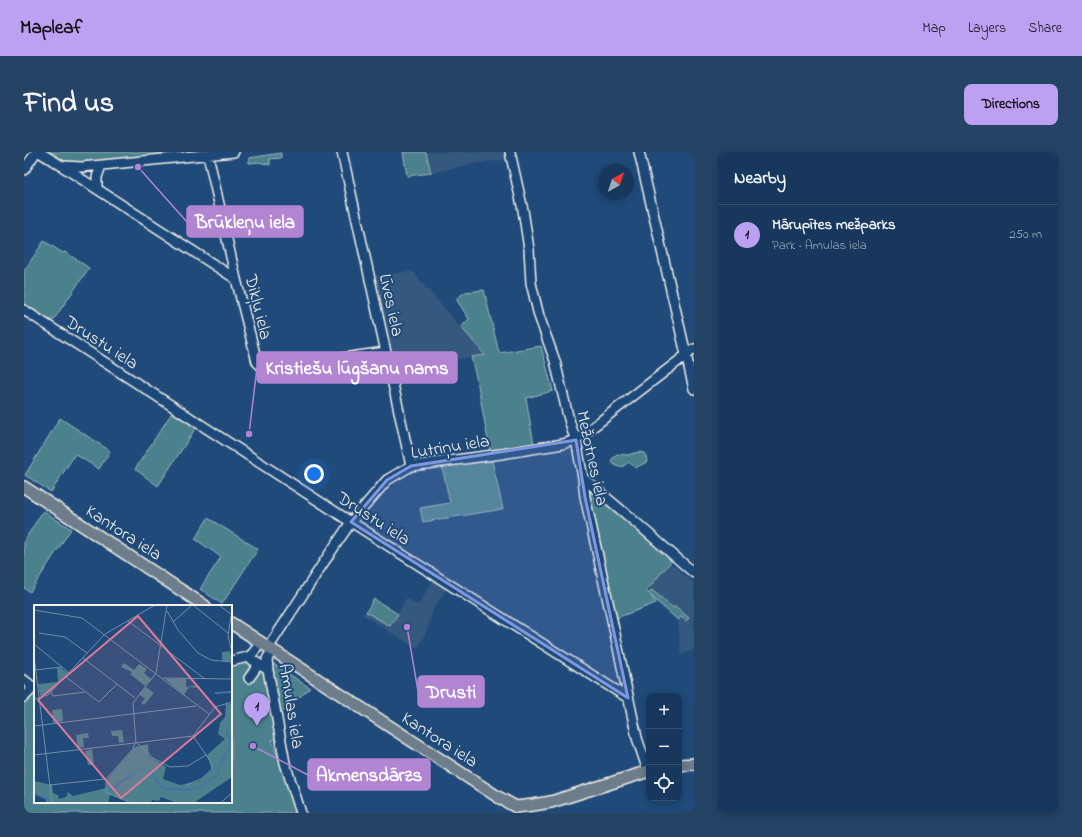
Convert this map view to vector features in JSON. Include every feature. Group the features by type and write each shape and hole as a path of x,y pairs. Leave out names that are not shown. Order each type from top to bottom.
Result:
{"main road":[{"name":"Kantora iela","path":"24,487 203,605"},
{"name":"Kantora iela","path":"232,624 494,794 516,810 551,802 646,772"},
{"path":"682,765 694,764"}],"street":[{"path":"24,170 36,152"},
{"path":"39,152 236,279"},
{"path":"62,166 82,168 234,152"},
{"name":"Līves iela","path":"342,152 411,466"},
{"name":"Mežotnes iela","path":"510,152 523,210 529,249 531,282 539,316 555,361 564,401 576,440 583,478 584,497 637,738 647,765"},
{"path":"639,152 690,352 694,389"},
{"name":"Dikļu iela","path":"208,155 236,279 257,362 260,365 266,366 321,361 386,352"},
{"path":"97,189 97,177 101,166"},
{"name":"Drustu iela","path":"24,310 351,522 628,698"},
{"name":"Lutriņu iela","path":"267,647 351,522 387,480 411,466 501,454 563,444 576,440 690,352"},
{"path":"583,478 634,520 694,573"},
{"path":"232,661 248,657 267,647"},
{"name":"Amulas iela","path":"267,647 268,670 285,763 301,813"},
{"path":"248,657 268,670"},
{"path":"249,678 259,664"},
{"path":"24,680 34,688 24,697"}],"highlighted area":[{"path":"576,440 585,497 628,698 351,522 387,480 411,466"}],"shaded area":[{"path":"426,152 508,152 509,159 473,164 431,173"},
{"path":"412,271 485,355 392,370 373,276"},
{"path":"670,562 694,583 694,649 681,656 678,621 656,603 646,591"},
{"path":"435,577 448,586 433,610 426,633 417,649 363,615 374,599 398,614 406,598 418,605"}],"green space":[{"path":"47,152 189,152 90,164 65,161"},
{"path":"403,152 426,152 431,173 407,176"},
{"path":"281,153 281,158 270,159 270,165 259,162 249,163 249,158"},
{"path":"44,241 63,253 65,252 89,268 52,322 24,303 24,271"},
{"path":"484,290 499,353 541,346 553,391 526,398 534,445 490,452 478,385 471,357 485,355 461,327 469,319 456,299 465,292"},
{"path":"173,411 197,426 158,486 135,469"},
{"path":"60,418 110,451 99,469 75,454 51,492 25,475"},
{"path":"638,452 644,453 647,462 635,468 629,462 622,467 618,467 611,462 617,454 628,455"},
{"path":"492,461 503,509 423,522 420,508 450,503 442,466"},
{"path":"592,490 673,559 646,591 649,594 652,590 673,608 675,606 689,618 686,621 681,617 678,620 650,595 656,603 614,619 588,494 589,491"},
{"path":"43,511 71,529 30,592 24,588 24,541"},
{"path":"208,518 258,549 222,604 200,589 221,557 195,539"},
{"path":"374,599 398,614 390,626 366,612"},
{"path":"252,660 271,662 310,688 281,713 284,738 272,740 297,813 24,813 24,702 34,695 34,803 232,803 232,664"}],"place":[{"name":"Brūkleņu iela","path":"138,167"},
{"name":"Kristiešu lūgšanu nams","path":"249,434"},
{"name":"Drusti","path":"407,627"},
{"name":"Mārupītes mežparks","path":"257,726"},
{"name":"Akmensdārzs","path":"253,746"}]}
